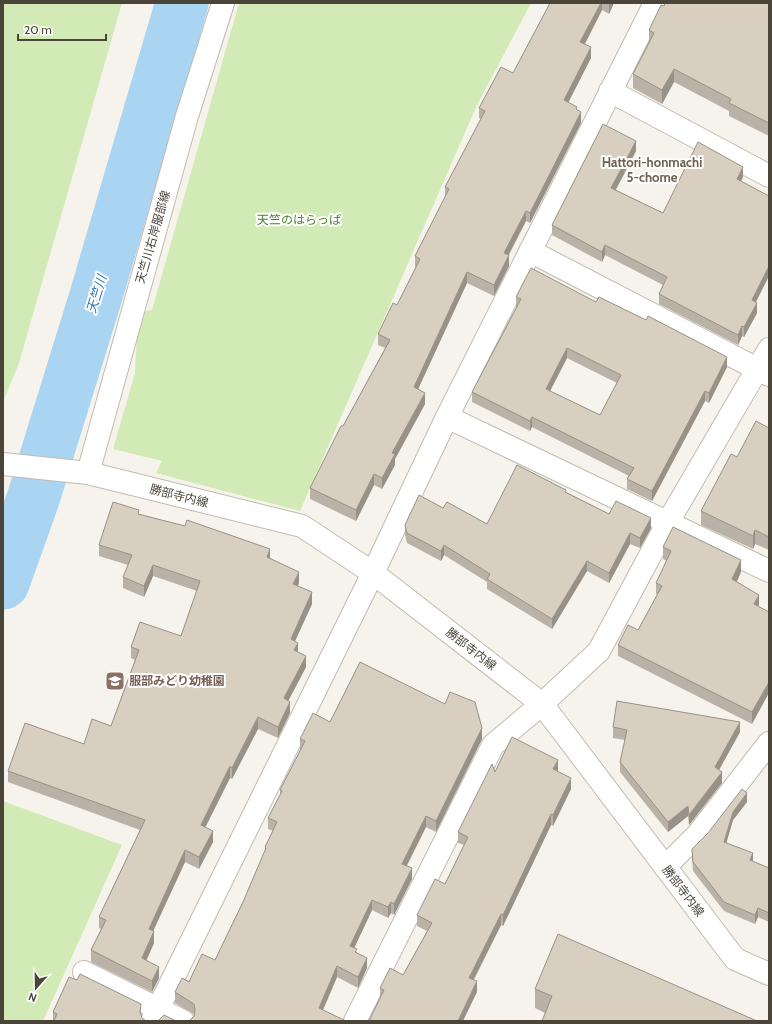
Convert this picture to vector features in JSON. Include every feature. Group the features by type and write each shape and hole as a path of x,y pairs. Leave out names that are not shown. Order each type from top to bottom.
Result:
{"street":[{"name":"天竺川右岸服部線","path":"79,472 187,116 223,3"},
{"path":"155,1015 373,573 447,417 654,3"},
{"path":"610,91 769,176"},
{"path":"530,251 763,372"},
{"path":"355,1021 493,745 542,704 599,651 668,522 763,372 769,349"},
{"path":"447,417 769,571"},
{"name":"勝部寺内線","path":"9,464 79,472 302,526 373,573 542,704 734,959 769,974"},
{"path":"665,867 698,834 769,743"},
{"path":"84,972 155,1015 182,1021"}],"green space":[{"path":"3,3 122,3 19,363 3,402"},
{"name":"天竺のはらっぱ","path":"239,3 531,3 477,105 300,511 156,473 162,461 113,449 135,373 138,312 152,310"},
{"path":"3,801 122,845 43,1021 3,1021"}],"building":[{"path":"550,3 601,3 580,42 591,47 564,100 577,107 576,109 581,112 530,213 526,211 504,253 509,255 494,285 467,272 414,387 425,393 392,453 395,454 382,478 374,474 356,510 310,488 341,426 343,426 390,340 378,334 393,303 397,305 420,259 415,256 449,189 445,187 485,111 479,108 501,67 513,73"},
{"path":"665,3 769,3 769,123 729,103 731,99 674,69 662,90 633,74 654,33 649,30 661,5 664,6"},
{"path":"603,124 636,141 611,188 663,213 698,142 743,167 737,179 769,196 769,266 752,300 757,303 738,335 659,294 667,277 605,245 602,252 552,225"},
{"path":"531,268 596,302 599,297 646,320 648,316 727,357 709,393 705,391 652,491 627,479 634,468 532,417 530,421 472,392 521,299 516,297","holes":["567,348 621,375 600,415 546,389"]},
{"path":"756,421 769,428 769,537 755,530 753,536 701,511 731,454 737,457"},
{"path":"517,465 566,490 565,492 609,514 616,501 651,518 640,538 630,533 609,573 587,561 552,619 487,579 490,574 444,545 441,551 407,533 405,525 419,495 443,508 447,502 487,524"},
{"path":"113,502 139,510 138,514 185,526 187,520 270,549 267,557 299,572 293,584 312,592 291,639 298,643 294,650 306,656 284,698 290,702 278,727 258,717 232,768 230,766 201,825 213,831 199,857 185,850 149,929 154,931 142,958 159,967 152,981 91,950 106,920 99,917 145,820 8,771 25,723 84,744 92,719 111,726 139,650 131,647 140,622 181,636 200,581 153,565 144,586 123,577 132,555 99,545"},
{"path":"673,527 741,560 732,579 759,595 754,604 769,612 769,682 752,712 618,645 628,625 638,630 662,586 656,583 671,551 663,547"},
{"path":"360,662 445,704 450,692 475,702 482,728 436,821 426,816 402,864 412,868 394,904 391,902 388,907 372,900 350,946 357,949 355,952 367,958 358,977 337,966 319,1008 346,1021 189,1021 194,1016 194,1004 175,992 182,978 189,982 202,954 215,960 243,902 266,848 265,847 277,822 268,818 282,791 280,790 305,741 300,739 313,713 330,722"},
{"path":"617,701 740,722 715,767 722,772 689,815 688,806 668,822 620,762 627,730 613,727"},
{"path":"512,737 558,760 553,769 571,778 553,815 551,814 503,915 501,914 469,978 477,981 458,1021 369,1021 384,990 380,988 390,968 403,975 432,923 417,915 435,879 445,884 468,837 458,832 492,764 495,772"},
{"path":"742,789 747,793 733,812 724,842 753,853 750,860 769,868 769,913 758,908 755,915 724,902 693,862 692,849 708,833"},
{"path":"558,934 757,1021 542,1021 552,996 535,989"},
{"path":"80,974 141,1004 140,1012 142,1018 146,1021 54,1021 57,1014 53,1012 69,977 77,980"},
{"path":"164,1015 176,1021 158,1021"}],"waterway":[{"name":"天竺川","path":"3,583 33,499 95,299 182,3"}],"place":[{"name":"服部みどり幼稚園","path":"115,681"}],"district":[{"name":"Hattori-honmachi 5-chome","path":"652,170"}]}
